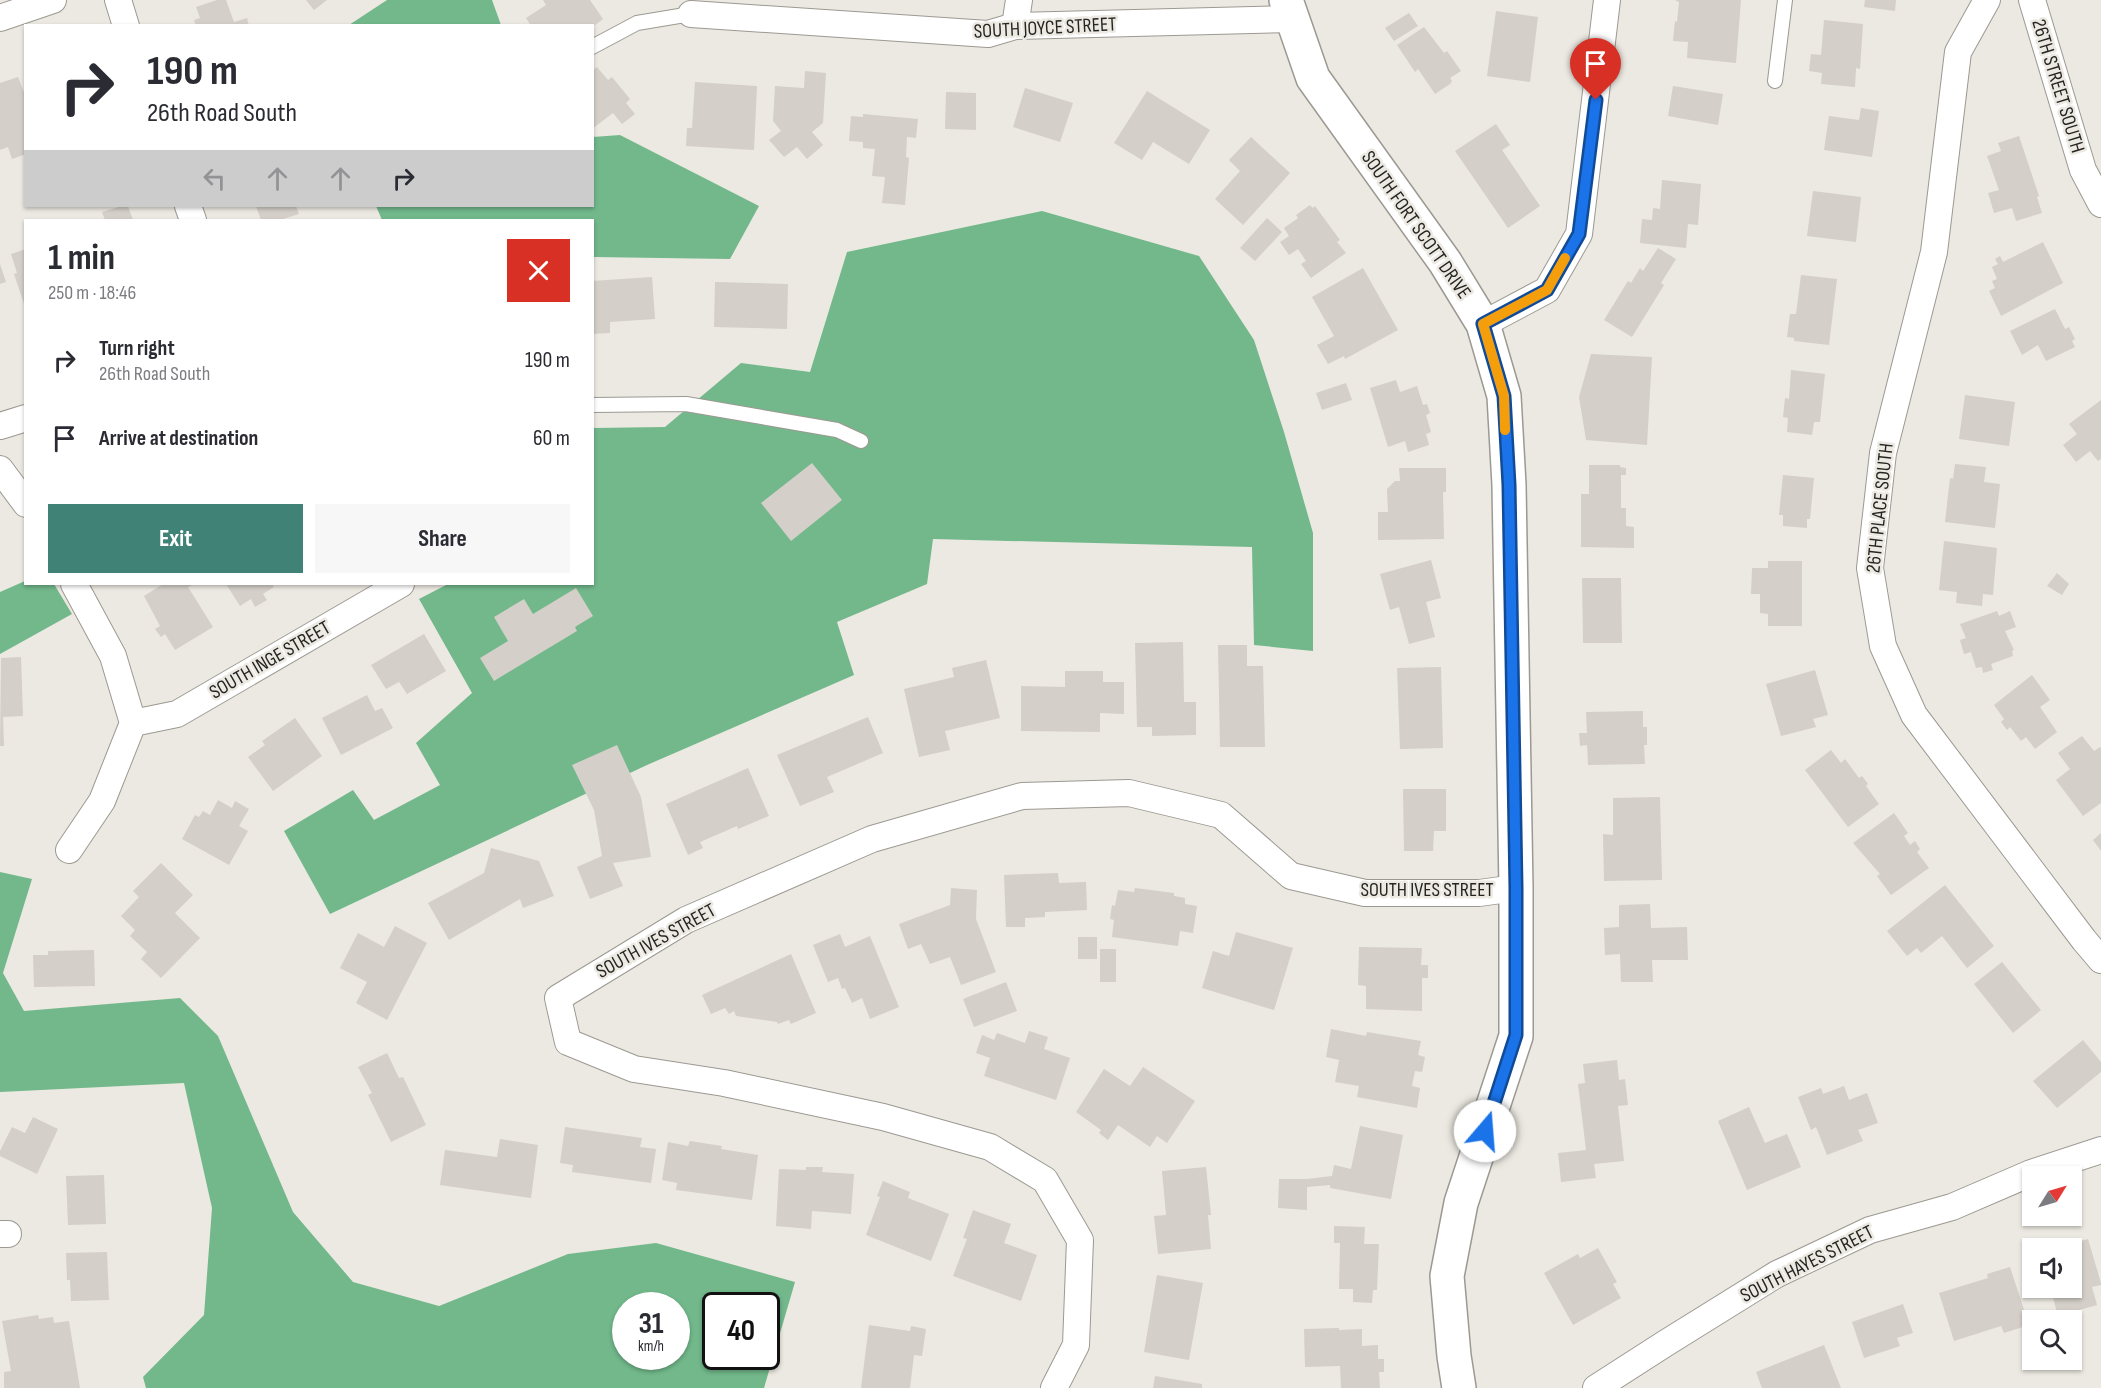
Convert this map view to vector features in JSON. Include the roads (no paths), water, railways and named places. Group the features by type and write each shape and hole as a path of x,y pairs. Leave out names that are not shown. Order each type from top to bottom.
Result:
{"street":[{"path":"0,18 53,0"},
{"path":"118,0 125,24"},
{"path":"1015,26 1019,0"},
{"path":"1483,324 1547,290 1579,234 1607,0"},
{"name":"26TH PLACE SOUTH","path":"1987,0 1958,52 1934,252 1883,453 1870,568 1883,646 1914,715 2101,960"},
{"name":"26TH STREET SOUTH","path":"2032,0 2084,170 2101,204"},
{"name":"SOUTH JOYCE STREET","path":"691,14 988,34 1015,26 1289,9"},
{"name":"SOUTH FORT SCOTT DRIVE","path":"1289,9 1313,78 1445,262 1483,324 1504,396 1509,497 1516,888 1516,1035 1461,1203 1447,1276 1459,1388"},
{"path":"0,426 24,419"},
{"path":"0,469 24,501"},
{"path":"69,850 102,801 133,723 113,656 75,585"},
{"name":"SOUTH INGE STREET","path":"133,723 177,714 399,585"},
{"name":"SOUTH IVES STREET","path":"1054,1388 1076,1345 1080,1240 1045,1180 990,1147 894,1120 724,1083 634,1069 568,1042 558,998 697,915 872,839 1022,796 1129,793 1221,815 1291,876 1365,893 1479,893 1516,888"},
{"name":"SOUTH HAYES STREET","path":"1596,1388 1778,1274 1870,1230 1952,1207 2031,1173 2101,1150"}],"lane":[{"path":"1775,81 1785,0"},
{"path":"594,47 637,23 691,14"},
{"path":"594,405 686,404 837,430 861,441"}]}
